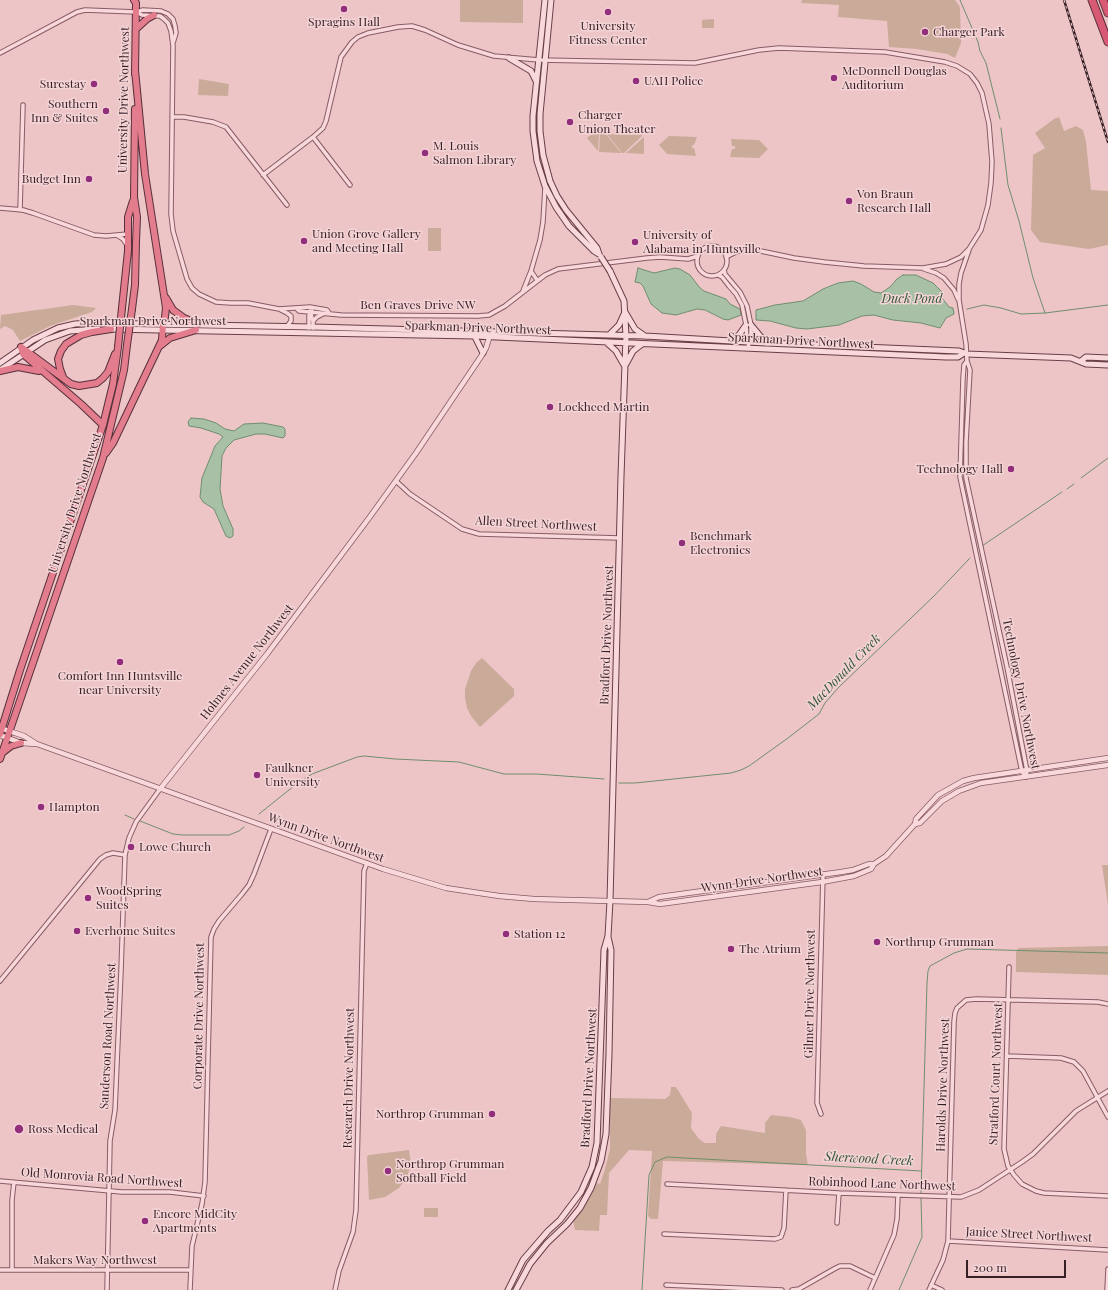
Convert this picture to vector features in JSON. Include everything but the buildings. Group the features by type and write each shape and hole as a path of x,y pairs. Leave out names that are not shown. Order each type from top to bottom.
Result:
{"highway":[{"path":"1092,0 1108,42"},
{"path":"1103,0 1108,13"},
{"name":"University Drive Northwest","path":"0,759 103,458 124,370 135,280 137,217 134,197 136,1"},
{"path":"136,30 147,19 154,15"},
{"path":"103,458 113,443 162,340 166,308 146,183 135,70"},
{"name":"University Drive Northwest","path":"0,731 2,720 103,425 113,384 128,248 128,217 134,197"},
{"path":"128,234 133,239 132,271 135,280"},
{"path":"164,295 173,310 198,327"},
{"path":"159,347 170,338 198,327"},
{"path":"64,378 58,359 66,344 81,335 111,329"},
{"path":"24,351 71,384 79,386 97,383 108,372 118,347"},
{"path":"24,351 41,371 81,404 103,425"},
{"path":"0,370 18,367 41,371"},
{"path":"2,753 11,746 21,742"}],"main road":[{"path":"544,0 533,131 537,161 545,186 556,207 570,226 594,251 600,255"},
{"path":"551,0 540,114 540,132 545,167 550,181 566,210 597,248 610,271 624,301 626,336"},
{"path":"509,58 532,71 536,84"},
{"path":"609,335 619,325 625,312"},
{"path":"625,312 635,329 645,336"},
{"name":"Sparkman Drive Northwest","path":"0,370 41,336 58,328 91,322 163,327"},
{"name":"Sparkman Drive Northwest","path":"0,363 45,340 70,331 82,329 312,325 490,334 643,344 946,357 958,357 965,353"},
{"path":"730,341 739,335 749,325 766,343"},
{"name":"Sparkman Drive Northwest","path":"198,327 311,333 475,336 490,334 645,336 766,343 951,350 965,353 1071,358 1086,364 1108,365"},
{"path":"475,336 483,353"},
{"name":"Bradford Drive Northwest","path":"508,1290 517,1270 527,1255 560,1220 573,1203 585,1183 594,1159 598,1132 604,950 608,936 610,901 619,538 626,336"},
{"path":"606,342 616,351 625,366"},
{"path":"625,366 633,351 643,344"},
{"name":"Sparkman Drive Northwest","path":"1081,361 1086,357 1108,358"},
{"name":"Bradford Drive Northwest","path":"516,1290 530,1264 547,1243 580,1208 591,1188 601,1161 606,1134 609,1054 612,950 608,936"}],"street":[{"path":"0,53 77,12 85,10 136,12 152,10 161,11 168,14 173,19 176,33 173,46"},
{"path":"136,12 142,15 154,15 164,19 168,23 173,46"},
{"path":"263,175 313,137 325,124 341,57 346,49 358,37 387,29 412,26 476,52 509,58 539,60 695,63 759,50 779,48 884,52 945,62 963,68 977,83 982,93 989,124 992,162 991,183 988,205 981,230 969,249 961,257 941,266 923,268 850,265 794,258 756,250 724,252"},
{"name":"Ben Graves Drive NW","path":"173,46 171,214 173,231 187,279 192,288 199,294 216,302 248,303 279,309 297,309 299,307 317,308 327,310 329,313"},
{"path":"20,210 23,106"},
{"path":"172,117 184,117 213,122 226,127 287,205"},
{"path":"313,137 350,184"},
{"path":"522,292 531,271 541,234 545,186"},
{"path":"0,208 33,213 94,235 118,236 128,234"},
{"path":"118,236 123,239 128,248"},
{"path":"718,275 724,270 726,257 724,252 718,247 707,247 702,250 698,256 697,263 699,269 707,275 718,275 722,277 736,294 742,305 749,325"},
{"name":"Technology Drive Northwest","path":"969,249 959,284 959,300 965,353 970,370 966,442 966,478 1007,667 1027,771 1026,777"},
{"path":"726,257 741,250"},
{"path":"688,259 698,256"},
{"name":"Ben Graves Drive NW","path":"297,309 299,311 324,314 489,315 498,310 537,280 558,269 647,258 660,257 688,259"},
{"path":"688,259 697,263"},
{"path":"923,268 944,278 954,290 959,300"},
{"path":"724,270 725,274 740,292 747,306 749,325 747,340 749,342 748,348"},
{"path":"531,271 537,280"},
{"path":"306,307 310,312 312,325 311,333"},
{"path":"310,312 317,308"},
{"path":"279,309 291,316 291,321 288,326"},
{"path":"310,312 309,315 312,325"},
{"path":"312,325 317,317 324,314"},
{"name":"Holmes Avenue Northwest","path":"125,855 129,838 136,822 160,789 267,654 396,481 483,353 490,334"},
{"name":"Technology Drive Northwest","path":"967,361 964,365 963,372 960,477 1022,772 1026,777"},
{"name":"Allen Street Northwest","path":"396,481 410,494 462,529 479,534 619,538"},
{"path":"0,731 10,731 24,736 37,744"},
{"name":"Wynn Drive Northwest","path":"0,731 8,738 21,742 37,744 271,829 427,883 472,893 534,899 648,902 660,904 822,882 854,876 871,869 874,864 886,856 916,824 920,823 934,808 947,797 967,787 981,783 1108,765"},
{"name":"Wynn Drive Northwest","path":"916,824 916,819 938,795 958,783 974,778 1108,758"},
{"name":"Corporate Drive Northwest","path":"204,1196 206,1170 210,937 219,921 249,885 271,829"},
{"path":"0,981 100,859 106,854 113,853 125,855"},
{"name":"Sanderson Road Northwest","path":"107,1290 110,1141 115,1110 122,971 125,855"},
{"name":"Research Drive Northwest","path":"335,1290 339,1271 353,1232 356,1210 364,871 367,863"},
{"name":"Wynn Drive Northwest","path":"648,902 659,897 822,875 853,870 869,864 874,864"},
{"name":"Gilmer Drive Northwest","path":"821,1114 818,1102 822,875"},
{"name":"Stratford Court Northwest","path":"1009,967 1004,1152 1010,1170 1022,1184 1036,1191 1044,1193 1108,1196"},
{"name":"Harolds Drive Northwest","path":"929,1290 944,1256 948,1241 955,1013 959,1006 968,1000 1098,1002 1108,1004"},
{"path":"1007,1056 1071,1060 1081,1068 1108,1117"},
{"name":"Robinhood Lane Northwest","path":"667,1184 839,1193 961,1197 974,1192 1033,1154 1076,1111 1108,1091"},
{"name":"Old Monrovia Road Northwest","path":"0,1181 122,1192 170,1192 204,1196"},
{"path":"12,1270 12,1200 14,1182"},
{"path":"664,1234 775,1239 781,1237 784,1228 786,1190"},
{"path":"837,1223 839,1193"},
{"path":"870,1290 894,1235 898,1194"},
{"path":"190,1290 193,1238 204,1196"},
{"name":"Janice Street Northwest","path":"948,1241 1108,1250"},
{"path":"792,1290 799,1289 840,1266 850,1266 875,1278"},
{"path":"1107,1290 1108,1269"},
{"name":"Makers Way Northwest","path":"0,1270 190,1270"},
{"path":"666,1285 782,1290"},
{"path":"931,1285 942,1290"}],"shaded area":[{"path":"460,0 523,0 523,23 460,22"},
{"name":"Charger Park","path":"802,0 955,0 960,7 961,43 955,58 947,54 917,49 889,47 887,21 838,17 839,5 801,3"},
{"path":"714,19 714,28 702,28 702,20"},
{"path":"199,79 229,84 228,96 198,95"},
{"path":"1059,117 1064,131 1076,126 1083,130 1086,142 1091,190 1108,191 1108,245 1089,249 1040,242 1031,230 1033,155 1045,148 1035,133"},
{"path":"592,134 599,134 598,151 587,138"},
{"path":"600,134 606,134 621,153 599,152"},
{"path":"607,134 642,136 624,153 622,153"},
{"path":"669,136 697,137 694,145 692,145 696,156 667,154 659,145"},
{"path":"644,137 644,154 626,153"},
{"path":"731,139 759,140 768,149 759,158 730,157 732,149 735,149 735,146 732,146"},
{"path":"428,228 441,228 441,251 428,251"},
{"path":"73,305 96,308 92,312 50,326 20,341 13,330 5,326 0,329 1,315"},
{"path":"482,658 514,689 514,696 480,727 471,716 467,708 465,689 471,671 476,663"},
{"path":"1102,865 1108,865 1108,905"},
{"path":"1108,946 1108,975 1016,972 1016,952 1018,948"},
{"path":"671,1087 676,1087 692,1113 691,1128 699,1139 705,1143 716,1143 716,1134 721,1126 765,1133 765,1123 771,1115 801,1120 806,1130 806,1154 808,1165 663,1161 658,1219 651,1219 648,1216 652,1151 629,1150 609,1173 607,1215 600,1215 599,1231 575,1230 573,1220 590,1196 597,1183 600,1184 605,1169 610,1149 610,1098 665,1099 670,1095"},
{"name":"Northrop Grumman Softball Field","path":"409,1150 411,1164 407,1177 399,1188 385,1197 369,1200 367,1157 369,1155"},
{"path":"424,1208 438,1208 438,1217 424,1217"}],"water":[{"path":"638,268 654,273 675,268 680,269 690,275 704,291 726,299 730,304 740,309 741,315 728,320 705,310 697,309 676,315 662,313 651,304 643,286 640,283 635,282"},
{"name":"Duck Pond","path":"903,275 916,275 933,283 942,292 942,298 949,307 953,308 954,314 946,318 940,328 921,323 893,320 874,315 862,316 839,325 807,329 796,328 770,321 756,320 756,310 775,305 803,301 823,289 838,283 853,281 874,292 881,293"},
{"path":"191,418 204,419 216,423 225,429 234,431 244,424 263,423 283,427 285,429 285,436 283,438 265,434 256,434 234,440 226,448 222,456 220,489 223,506 233,529 233,536 230,538 226,536 214,509 203,502 200,497 202,478 215,446 223,437 219,434 201,428 189,426 188,422"}],"waterway":[{"path":"960,0 986,63 1000,119"},
{"path":"1001,128 1008,185 1019,221 1033,278 1045,313"},
{"path":"967,309 984,305 1021,314 1045,313 1108,305"},
{"name":"MacDonald Creek","path":"1081,478 1108,458"},
{"path":"1067,489 1074,484"},
{"name":"MacDonald Creek","path":"982,546 1062,492"},
{"name":"MacDonald Creek","path":"619,783 635,783 731,773 749,766 819,714 825,703 839,687 934,596 970,558"},
{"name":"MacDonald Creek","path":"259,814 299,782 312,774 357,757 364,756 459,762 504,774 537,774 604,779"},
{"name":"MacDonald Creek","path":"125,815 134,819"},
{"name":"MacDonald Creek","path":"140,821 173,834 183,835 229,835 244,827"},
{"name":"Sherwood Creek","path":"921,1193 927,983 930,966 954,953 967,949 1108,953"},
{"name":"Sherwood Creek","path":"642,1290 649,1175 655,1162 667,1157 921,1171"},
{"path":"899,1290 922,1237 921,1198"}],"railway":[{"path":"1064,0 1108,142"}],"place":[{"name":"Spragins Hall","path":"344,9"},
{"name":"University Fitness Center","path":"608,12"},
{"name":"Charger Park","path":"925,32"},
{"name":"McDonnell Douglas Auditorium","path":"834,78"},
{"name":"UAH Police","path":"636,81"},
{"name":"Surestay","path":"94,84"},
{"name":"Southern Inn & Suites","path":"106,111"},
{"name":"Charger Union Theater","path":"570,122"},
{"name":"M. Louis Salmon Library","path":"425,153"},
{"name":"Budget Inn","path":"89,179"},
{"name":"Von Braun Research Hall","path":"849,201"},
{"name":"Union Grove Gallery and Meeting Hall","path":"304,241"},
{"name":"University of Alabama in Huntsville","path":"635,242"},
{"name":"Lockheed Martin","path":"550,407"},
{"name":"Technology Hall","path":"1011,469"},
{"name":"Benchmark Electronics","path":"682,543"},
{"name":"Comfort Inn Huntsville near University","path":"120,662"},
{"name":"Faulkner University","path":"257,775"},
{"name":"Hampton","path":"41,807"},
{"name":"Lowe Church","path":"131,847"},
{"name":"WoodSpring Suites","path":"88,898"},
{"name":"Everhome Suites","path":"77,931"},
{"name":"Station 12","path":"506,934"},
{"name":"Northrup Grumman","path":"877,942"},
{"name":"The Atrium","path":"731,949"},
{"name":"Northrop Grumman","path":"492,1114"},
{"name":"Ross Medical","path":"19,1129"},
{"name":"Northrop Grumman Softball Field","path":"388,1171"},
{"name":"Encore MidCity Apartments","path":"145,1221"}]}
